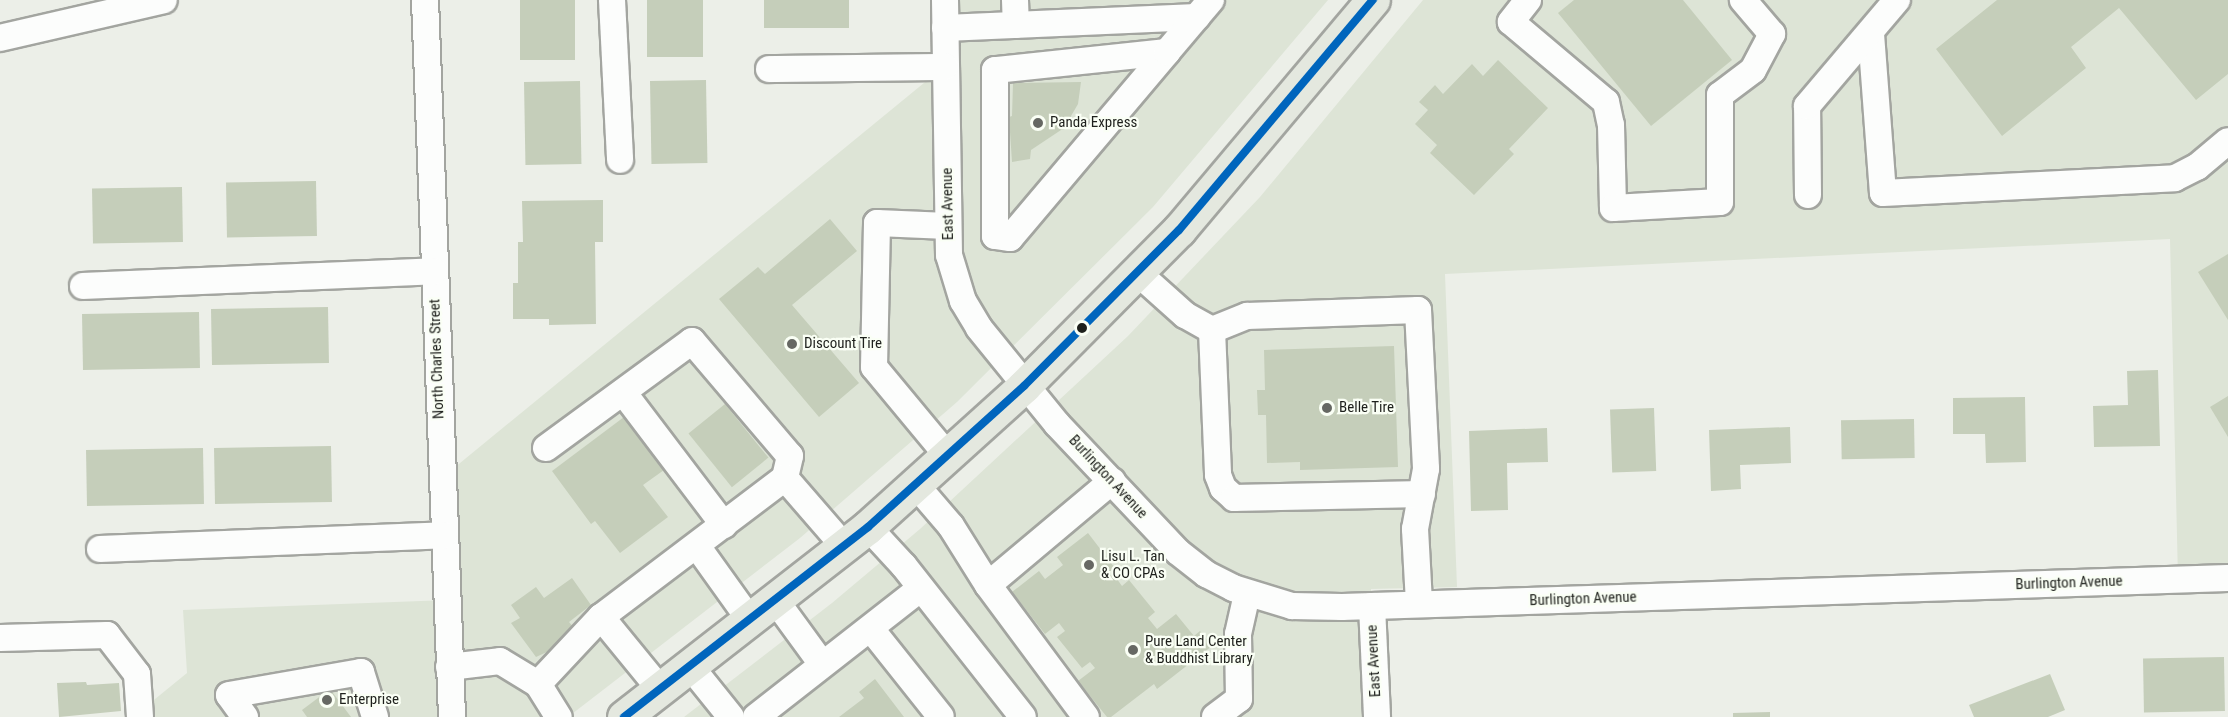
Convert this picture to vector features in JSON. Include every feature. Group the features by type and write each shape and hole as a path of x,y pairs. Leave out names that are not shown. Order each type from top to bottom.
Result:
{"main road":[{"path":"624,717 856,537 1024,386 1138,273 1246,152 1373,0"}],"street":[{"path":"0,38 164,0"},
{"name":"North Charles Street","path":"424,0 452,717"},
{"path":"612,0 620,160"},
{"name":"East Avenue","path":"945,0 948,226 954,278 963,301 979,328 1024,386"},
{"path":"1015,0 1016,25"},
{"path":"1528,0 1511,22 1606,102 1611,125 1613,208 1720,202 1720,95 1753,70 1772,34 1743,0"},
{"path":"1808,195 1807,106 1871,34 1897,0"},
{"path":"945,28 1016,25 1204,8"},
{"path":"1167,52 995,70 995,236 1010,238 1167,52 1204,8"},
{"path":"1871,34 1883,193 2175,178 2197,168 2228,141"},
{"path":"769,69 945,67"},
{"path":"947,455 874,367 877,223 948,226"},
{"path":"83,286 434,271"},
{"path":"1138,273 1185,315 1212,330"},
{"path":"1212,330 1246,316 1418,310 1426,469 1415,529 1419,603"},
{"path":"1212,330 1218,475 1223,488 1234,498 1422,494"},
{"path":"538,684 601,617 785,478 790,456 692,341 546,448"},
{"name":"Burlington Avenue","path":"1024,386 1178,552 1206,574 1247,594 1292,606 1372,606 2228,578"},
{"path":"623,392 724,525"},
{"path":"785,478 921,588 1023,717"},
{"path":"988,585 1112,480"},
{"path":"915,484 951,526 988,585 1086,717"},
{"path":"100,549 444,535"},
{"path":"697,546 750,620"},
{"path":"756,717 921,588"},
{"path":"1215,717 1239,708 1238,634 1247,594"},
{"path":"776,601 822,664"},
{"name":"East Avenue","path":"1372,606 1377,717"},
{"path":"601,617 660,689"},
{"path":"871,629 941,717"},
{"path":"0,638 107,635 137,674 140,717"},
{"path":"449,667 500,661 538,684 559,717"},
{"path":"690,666 731,717"},
{"path":"245,717 229,695 361,672 375,717"}],"shaded area":[{"path":"939,0 1328,0 1153,207 957,402 800,538 568,717 133,717 187,673 183,610 448,600 443,477 941,69"},
{"path":"1423,0 2228,0 2228,578 2178,579 2170,239 1445,274 1457,587 1371,589 1376,717 684,717 832,603 920,529 1128,336 1260,197"}],"building":[{"path":"520,0 575,0 575,60 520,60"},
{"path":"647,0 703,0 703,57 647,57"},
{"path":"764,0 849,0 849,28 764,28"},
{"path":"1574,0 1683,0 1732,60 1651,126 1558,13"},
{"path":"1997,0 2228,0 2228,74 2196,100 2119,8 2071,47 2086,68 2002,136 1936,49"},
{"path":"1498,60 1548,108 1509,149 1514,154 1474,195 1430,153 1437,145 1415,124 1428,110 1419,102 1435,85 1443,94 1472,64 1483,76"},
{"path":"706,80 707,163 651,164 650,81"},
{"path":"580,81 581,164 525,165 524,82"},
{"name":"Panda Express","path":"1081,82 1078,104 1064,128 1031,150 1030,159 1012,162 1009,117 1012,116 1013,83"},
{"path":"316,181 317,236 227,238 226,183"},
{"path":"182,187 183,242 93,244 92,189"},
{"path":"603,200 603,242 595,242 596,324 549,325 549,319 513,319 513,283 518,283 518,242 523,242 522,201"},
{"name":"Discount Tire","path":"830,219 857,251 792,305 859,383 819,417 719,299 758,267 765,274"},
{"path":"2228,254 2228,320 2198,272"},
{"path":"328,307 329,363 212,365 211,309"},
{"path":"199,312 200,368 83,370 82,314"},
{"name":"Belle Tire","path":"1394,346 1398,467 1300,470 1300,462 1267,463 1266,415 1258,415 1257,390 1265,390 1264,350"},
{"path":"2158,370 2160,446 2094,447 2093,406 2128,405 2127,371"},
{"path":"2228,396 2228,437 2210,407"},
{"path":"2025,397 2026,462 1986,463 1985,434 1953,434 1953,398"},
{"path":"725,404 768,458 732,487 688,434"},
{"path":"1654,408 1656,471 1612,472 1610,410"},
{"path":"624,417 664,470 643,485 668,517 620,553 595,521 591,524 552,471"},
{"path":"1914,419 1915,458 1842,459 1841,420"},
{"path":"1790,427 1791,463 1740,465 1741,489 1711,491 1709,430"},
{"path":"1547,428 1548,462 1507,463 1508,510 1471,511 1469,431"},
{"path":"331,446 332,502 215,504 214,448"},
{"path":"203,448 204,504 87,506 86,450"},
{"path":"1088,533 1118,572 1114,575 1122,586 1129,580 1155,612 1148,618 1157,629 1176,614 1194,636 1200,631 1212,646 1157,689 1154,684 1111,717 1107,717 1078,681 1095,668 1090,662 1082,668 1057,637 1065,631 1059,623 1045,634 1012,592 1039,571 1045,579 1063,565 1057,557"},
{"path":"572,578 591,605 569,622 575,629 563,637 562,645 536,657 511,623 520,618 511,605 536,587 544,598"},
{"path":"2224,657 2225,711 2144,712 2143,658"},
{"path":"2050,674 2065,710 2048,717 1974,717 1969,705"},
{"path":"875,679 904,717 839,717 864,698 859,692"},
{"path":"86,682 87,685 119,683 121,711 59,717 57,683"},
{"name":"Enterprise","path":"330,689 351,717 307,717 302,710"},
{"path":"1770,712 1770,717 1733,717 1733,713"}],"transit line":[{"path":"624,717 868,527 1024,386 1179,230 1373,0"}],"place":[{"name":"Panda Express","path":"1038,123"},
{"name":"Discount Tire","path":"792,344"},
{"name":"Belle Tire","path":"1327,408"},
{"name":"Lisu L. Tan & CO CPAs","path":"1089,565"},
{"name":"Pure Land Center & Buddhist Library","path":"1133,650"},
{"name":"Enterprise","path":"327,700"}]}
